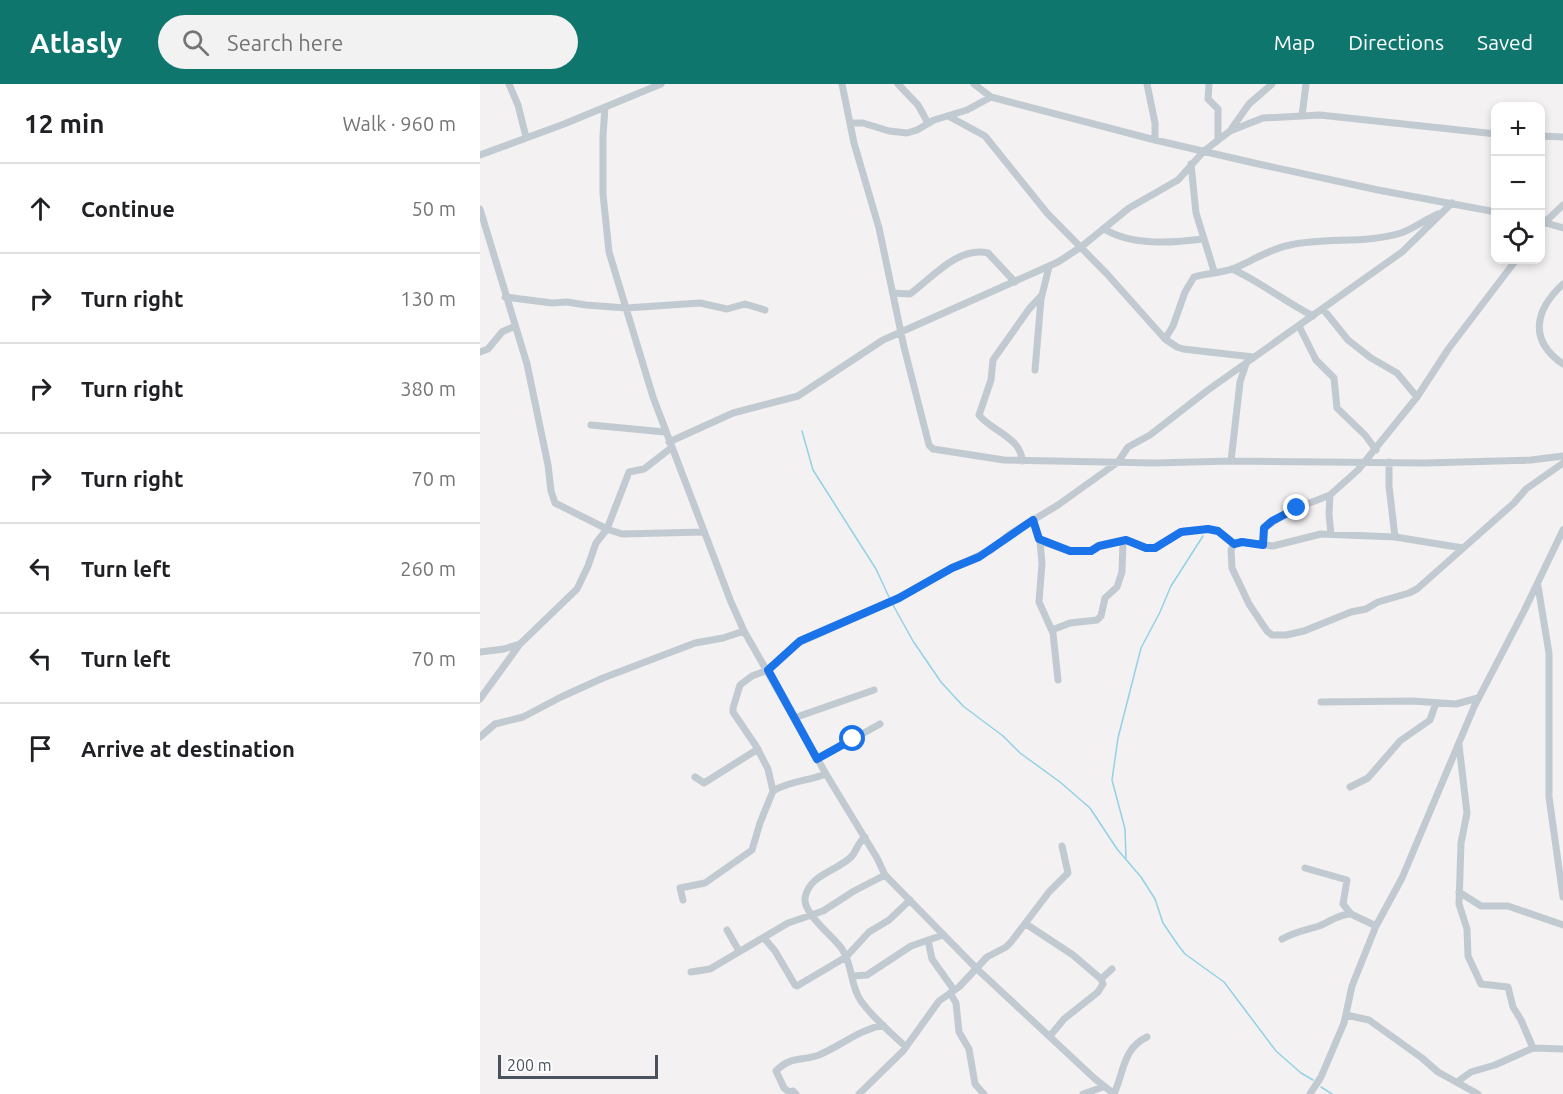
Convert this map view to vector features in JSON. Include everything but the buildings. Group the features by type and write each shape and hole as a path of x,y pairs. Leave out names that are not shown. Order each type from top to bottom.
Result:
{"street":[{"path":"509,84 518,105 526,136"},
{"path":"480,155 661,84"},
{"path":"842,84 858,163 879,228 911,376 931,448 988,459 1118,462 1474,462 1563,456"},
{"path":"898,84 918,105 928,123"},
{"path":"974,84 991,97 1155,140 1378,190 1491,211"},
{"path":"1147,84 1155,123 1155,140"},
{"path":"1209,84 1209,101 1218,109 1218,140"},
{"path":"1230,131 1253,99 1272,84"},
{"path":"1302,116 1306,84"},
{"path":"850,123 863,123 902,133 917,130 928,123 950,117 991,97"},
{"path":"605,107 603,195 609,252 665,432 744,631 817,759 865,837 885,875 976,968 1103,1087 1114,1094 1127,1054 1139,1040 1147,1037"},
{"path":"480,699 520,644 577,589 596,543 607,529 629,472 644,469 670,445 733,413 798,396 857,356 902,332 1049,267 1081,247 1129,208 1178,180 1204,151 1230,131 1263,118 1320,115 1491,133"},
{"path":"950,117 985,136 1047,213 1165,339 1183,349 1242,354 1250,359"},
{"path":"1545,136 1563,137"},
{"path":"1191,164 1196,213 1214,271"},
{"path":"683,900 680,888 705,883 738,862 754,848 759,823 773,791 768,769 758,750 736,719 733,708 740,685 752,676 768,670 800,641 899,598 952,568 979,557 1118,462 1128,447 1150,435 1250,359 1402,252 1452,202"},
{"path":"1545,221 1563,205"},
{"path":"480,209 527,364 554,501 558,506 622,534 704,532"},
{"path":"1165,339 1194,277 1232,269 1259,255 1286,245 1375,238 1403,233 1443,211"},
{"path":"1545,225 1563,228"},
{"path":"1104,229 1132,239 1184,242 1203,239"},
{"path":"893,293 910,294 948,264 976,252 988,253 1015,282"},
{"path":"1263,545 1263,530 1272,521 1330,495 1376,450 1513,264"},
{"path":"1035,370 1041,295 1049,267"},
{"path":"1232,269 1251,277 1287,303 1313,316"},
{"path":"1563,284 1549,301 1538,325 1551,355 1563,364"},
{"path":"1022,460 1022,453 1014,444 979,415 991,380 993,360 1041,295"},
{"path":"505,297 626,308 700,303 727,309 745,304 765,310"},
{"path":"1323,309 1348,340 1371,358 1397,373 1417,397"},
{"path":"480,352 488,349 502,332 515,326"},
{"path":"1299,326 1316,360 1334,378 1337,408 1365,435 1376,450"},
{"path":"1231,461 1240,382 1250,359"},
{"path":"591,425 665,432"},
{"path":"1389,462 1390,503 1395,537"},
{"path":"1234,544 1232,568 1243,592 1267,631 1272,635 1280,635 1304,631 1350,612 1366,609 1378,602 1409,593 1514,503 1526,489 1563,463"},
{"path":"1330,495 1330,534"},
{"path":"1033,520 1039,539 1042,563 1039,602 1052,630 1058,680"},
{"path":"1039,539 1076,552 1091,551 1099,546 1123,541 1131,541 1146,548 1155,548 1181,532 1208,529 1218,531 1234,544"},
{"path":"1310,1094 1326,1066 1346,1015 1346,1005 1352,986 1376,926 1402,878 1478,698 1563,530"},
{"path":"1234,544 1242,542 1263,545 1283,544 1312,535 1330,534 1395,537 1463,548"},
{"path":"1052,630 1070,623 1097,620 1101,616 1105,598 1117,587 1122,572 1123,541"},
{"path":"1537,584 1549,653 1549,797 1563,897"},
{"path":"480,737 495,724 523,717 597,681 695,644 744,631"},
{"path":"480,652 504,650 520,644"},
{"path":"794,718 874,690"},
{"path":"1321,702 1456,704 1478,698"},
{"path":"1350,787 1368,778 1400,741 1429,720 1436,703"},
{"path":"817,759 880,724"},
{"path":"1459,742 1467,813 1461,843 1459,892 1460,913 1467,929 1468,956 1475,974 1483,985 1508,987 1513,1007 1533,1048"},
{"path":"695,777 705,783 758,750"},
{"path":"773,791 786,784 826,774"},
{"path":"865,837 860,841 852,856 812,884 805,899 812,914 840,946 846,957 859,999 906,1047"},
{"path":"859,1094 906,1047 931,1011 987,957 1006,947 1049,892 1068,873 1062,846"},
{"path":"1305,868 1347,880 1342,902 1351,914 1376,926"},
{"path":"691,972 710,969 795,919 823,911 885,875"},
{"path":"1459,892 1481,906 1508,906 1563,925"},
{"path":"764,938 776,951 796,986 846,957 869,932 889,920 910,900"},
{"path":"1282,939 1339,916 1351,914"},
{"path":"1026,924 1073,954 1101,979 1103,984 1101,989 1069,1014 1050,1036"},
{"path":"727,930 739,951"},
{"path":"853,976 867,975 904,949 943,935"},
{"path":"928,940 932,959 956,1003 959,1032 969,1049 975,1084 984,1094"},
{"path":"1101,979 1112,969"},
{"path":"1346,1015 1369,1020 1438,1072 1478,1094"},
{"path":"796,1094 783,1088 776,1071 781,1066 794,1059 819,1055 868,1028 883,1025"},
{"path":"1457,1082 1472,1072 1495,1065 1533,1048 1563,1049"},
{"path":"1083,1094 1103,1087"}],"waterway":[{"path":"802,431 813,470 876,569 889,597"},
{"path":"1126,858 1125,829 1112,780 1118,738 1141,648 1171,586 1203,536"},
{"path":"893,605 913,641 941,682 963,706 1090,808 1117,849 1141,877 1155,899 1163,923 1185,954 1224,982 1276,1051 1301,1073 1313,1080"},
{"path":"1321,1087 1332,1094"}],"route":[{"path":"853,739 817,759 768,670 800,641 899,598 952,568 979,557 1033,520 1039,539 1070,551 1091,551 1099,546 1117,544 1126,540 1146,548 1155,548 1181,532 1203,529 1218,531 1232,540 1234,544 1242,542 1263,545 1264,528 1272,521 1297,508"}]}
